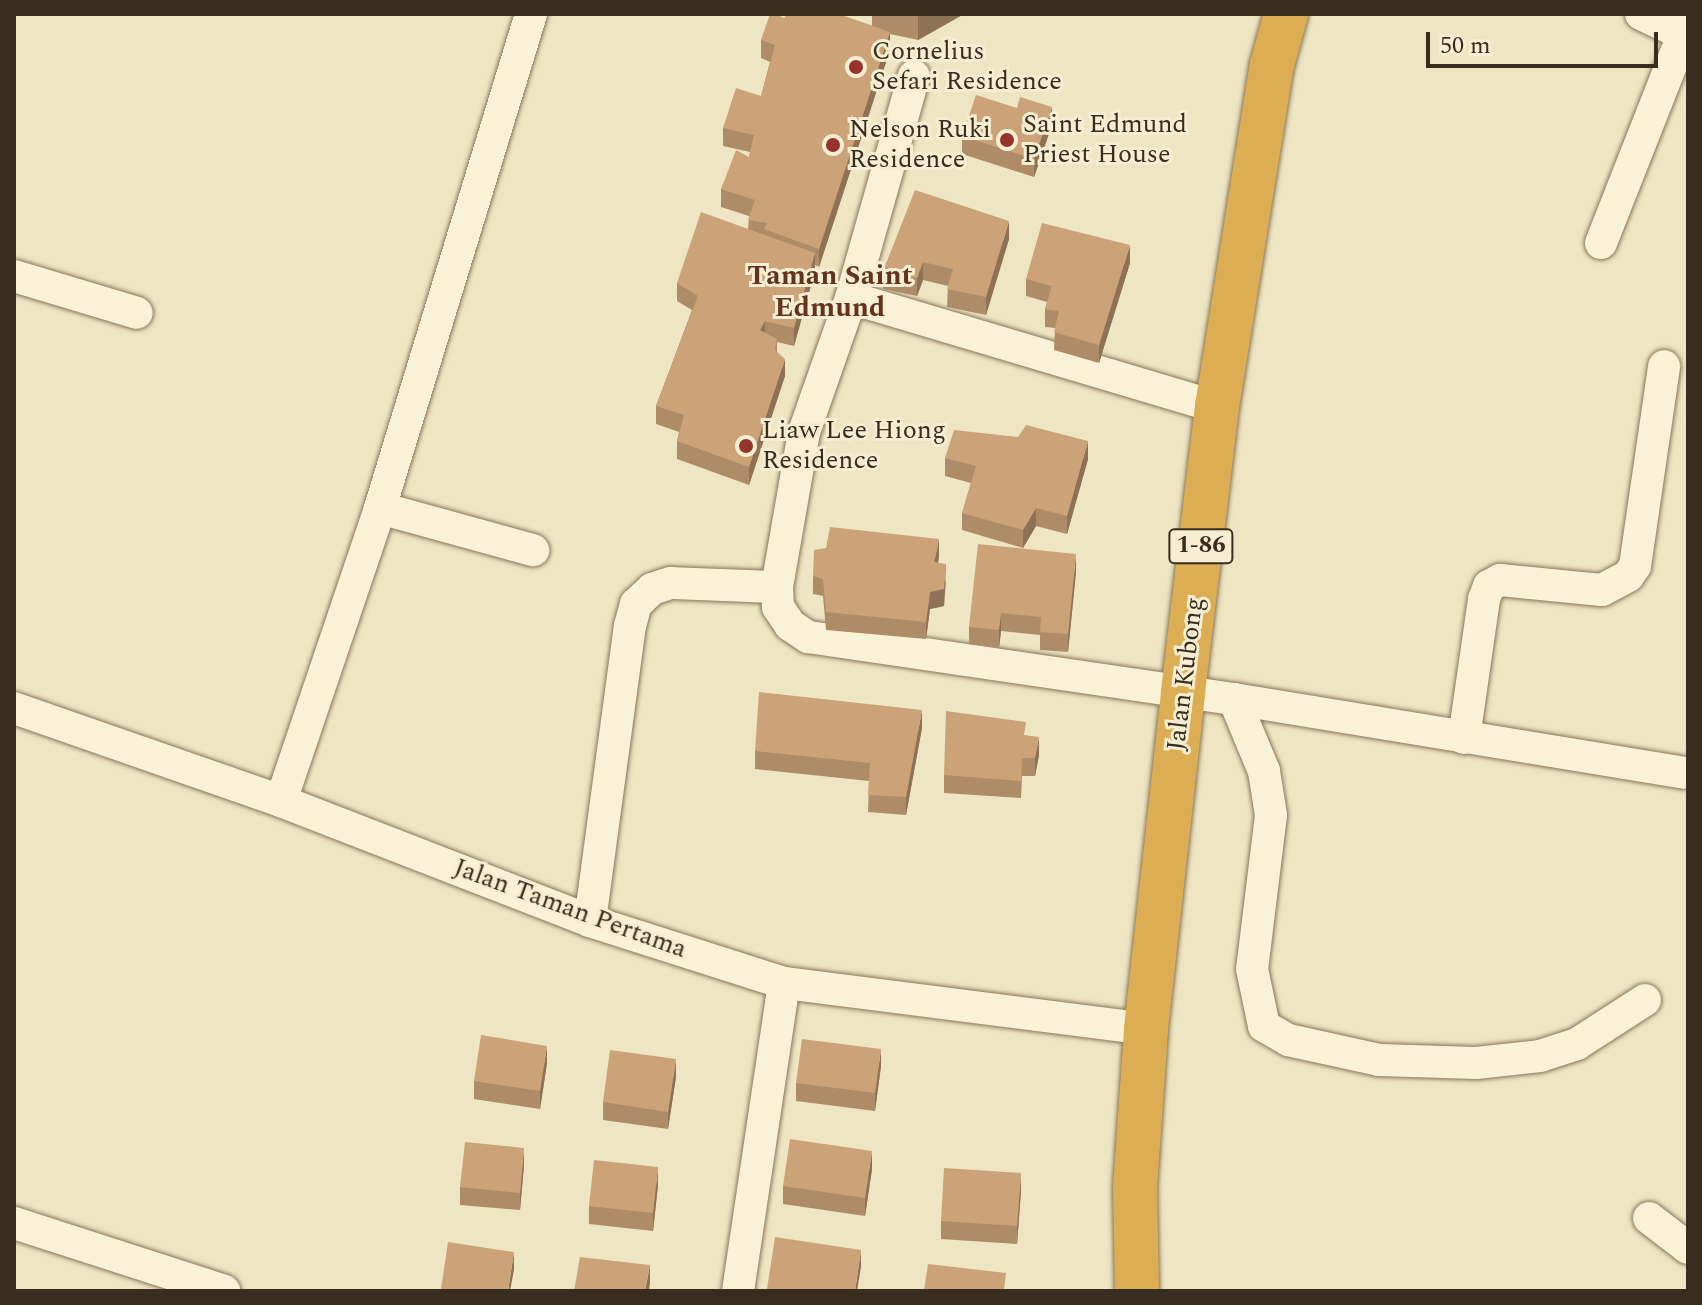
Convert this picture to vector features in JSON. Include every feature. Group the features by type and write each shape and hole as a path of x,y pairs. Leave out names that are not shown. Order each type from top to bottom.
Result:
{"highway":[{"name":"Jalan Kubong","path":"1137,1291 1135,1188 1146,1029 1183,692 1217,407 1272,65 1286,14"}],"street":[{"path":"281,801 380,508 531,14"},
{"path":"1601,243 1685,28 1641,14"},
{"path":"914,76 851,298 804,432 777,587 778,607 790,625 808,637 1234,699 1684,773"},
{"path":"14,276 137,313"},
{"path":"851,298 1217,407"},
{"path":"1464,738 1489,586 1500,580 1602,590 1622,581 1635,566 1664,366"},
{"path":"380,508 533,550"},
{"path":"590,921 630,626 636,604 652,589 671,583 777,587"},
{"path":"1234,699 1264,771 1271,815 1252,969 1264,1026 1288,1040 1379,1060 1476,1063 1540,1056 1577,1044 1645,1000"},
{"name":"Jalan Taman Pertama","path":"14,708 281,801 590,921 784,983 1146,1029"},
{"path":"738,1291 784,983"},
{"path":"1649,1218 1688,1248"},
{"path":"14,1223 224,1291"}],"building":[{"path":"770,14 784,18 787,14 839,14 890,32 819,249 764,229 767,223 748,220 755,200 721,189 736,150 749,157 754,135 723,128 736,88 761,96 775,45 761,40"},
{"path":"976,95 1017,108 1020,97 1052,107 1034,159 962,136"},
{"path":"915,190 1009,221 986,297 947,289 953,269 923,262 917,278 883,271"},
{"path":"701,212 815,253 794,328 765,321 760,330 777,339 775,350 785,359 749,467 677,441 684,415 656,406 698,296 677,283"},
{"path":"1042,223 1130,245 1099,345 1054,332 1059,311 1045,309 1052,286 1026,279"},
{"path":"1026,425 1088,441 1067,516 1036,508 1023,530 962,513 976,466 945,458 954,430 1018,437"},
{"path":"830,527 939,539 934,562 946,564 944,589 930,592 926,622 826,612 823,579 813,576 814,550 826,548"},
{"path":"978,544 1076,554 1068,634 1040,632 1041,617 1001,613 999,630 969,627"},
{"path":"759,692 922,710 906,797 868,795 870,763 755,751"},
{"path":"946,711 1026,722 1024,735 1039,737 1035,758 1022,758 1021,781 944,775"},
{"path":"481,1035 547,1046 540,1091 474,1081"},
{"path":"802,1039 881,1049 875,1093 796,1083"},
{"path":"610,1050 676,1059 668,1112 603,1102"},
{"path":"790,1139 872,1151 865,1198 783,1186"},
{"path":"465,1142 524,1148 520,1193 460,1187"},
{"path":"594,1160 658,1167 653,1213 589,1206"},
{"path":"944,1168 1021,1173 1017,1226 941,1221"},
{"path":"775,1237 861,1250 855,1291 767,1289"},
{"path":"448,1242 514,1252 508,1291 441,1289"},
{"path":"580,1257 650,1265 645,1291 574,1291"},
{"path":"928,1264 1006,1273 1004,1291 924,1291"}],"place":[{"name":"Cornelius Sefari Residence","path":"856,67"},
{"name":"Saint Edmund Priest House","path":"1007,140"},
{"name":"Nelson Ruki Residence","path":"833,145"},
{"name":"Liaw Lee Hiong Residence","path":"746,446"}],"district":[{"name":"Taman Saint Edmund","path":"830,292"}]}
